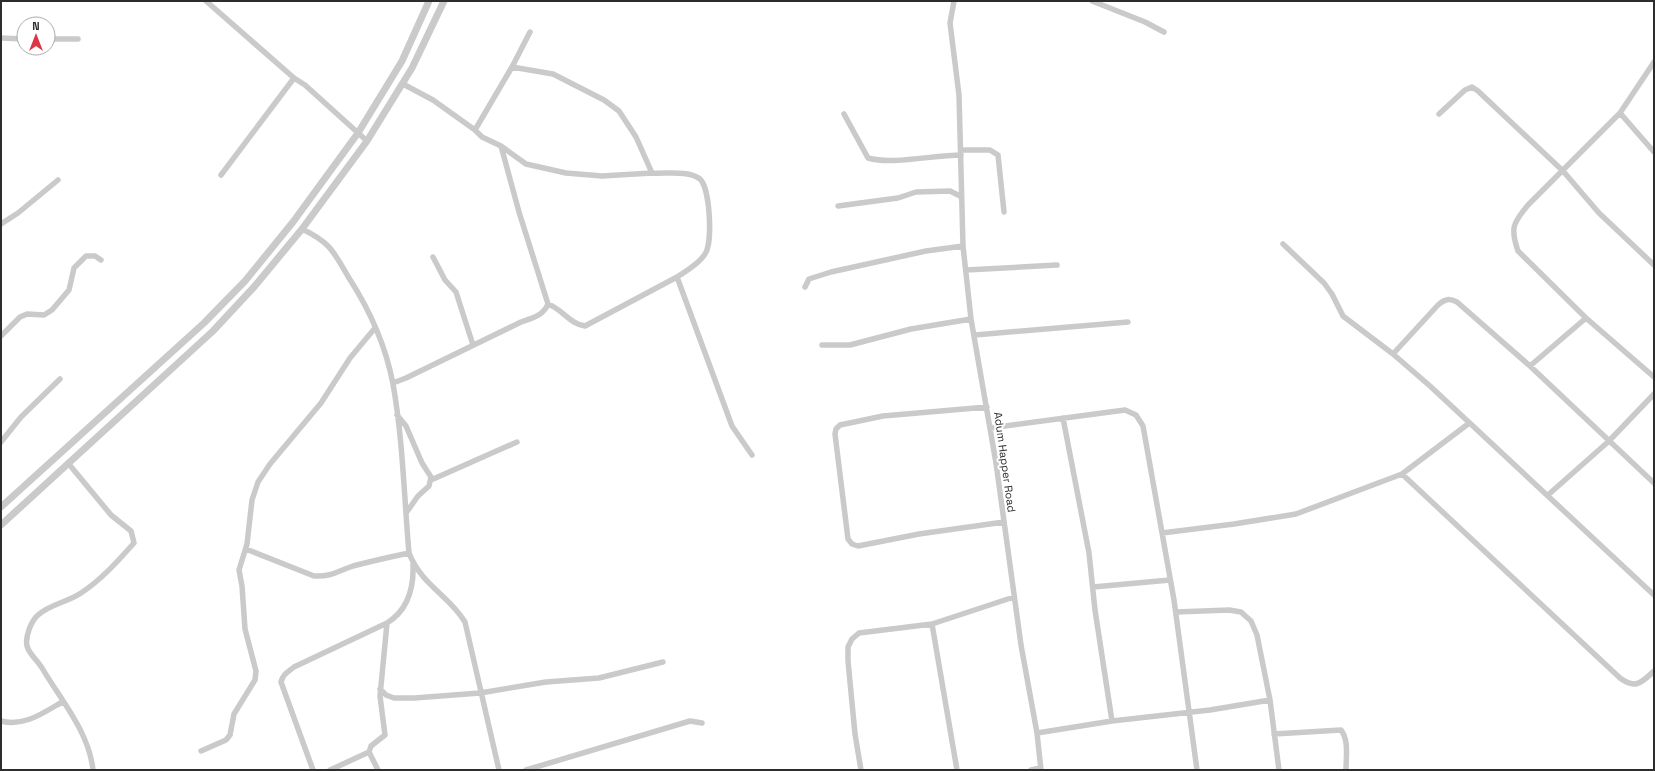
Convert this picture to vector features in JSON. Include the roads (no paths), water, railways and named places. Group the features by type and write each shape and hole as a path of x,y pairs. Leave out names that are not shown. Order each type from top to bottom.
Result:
{"street":[{"path":"206,1 294,78 305,85 367,141"},
{"path":"1,507 204,323 245,281 288,228 358,133 402,61 429,1"},
{"path":"1,525 213,331 254,287 302,230 367,141 403,84 444,1"},
{"name":"Adum Happer Road","path":"954,1 950,23 959,95 961,153 960,196 963,246 971,318 987,407 1008,543 1014,597 1037,733 1040,769"},
{"path":"1092,1 1106,4 1164,32"},
{"path":"475,130 512,67 530,32"},
{"path":"1,38 16,39"},
{"path":"56,39 78,39"},
{"path":"1654,62 1620,113 1563,172 1528,205 1516,220 1512,236 1518,251 1586,318 1654,377"},
{"path":"512,67 553,74 604,100 619,111 636,137 652,173"},
{"path":"221,174 294,78"},
{"path":"403,84 432,100 475,130 482,137 501,146 526,164 566,173 602,176 652,173 691,174 699,178 703,183 708,204 709,222 706,253 694,265 676,277 585,326 574,322 555,306 548,304"},
{"path":"1439,114 1465,90 1472,87 1563,172 1599,212 1654,265"},
{"path":"1620,113 1654,152"},
{"path":"844,114 868,158 891,161 990,150 998,155 1004,212"},
{"path":"392,383 406,378 521,322 541,314 548,304 518,212 501,146"},
{"path":"1,224 18,213 58,180"},
{"path":"838,206 898,198 916,192 950,191 960,196"},
{"path":"302,230 320,238 329,246 360,294 375,328 392,383 404,478 409,553 413,563 425,582 458,612 465,622 473,651 480,693 499,770"},
{"path":"1283,244 1324,283 1332,294 1343,316 1393,354 1468,424 1548,495 1654,595"},
{"path":"805,287 809,279 831,272 926,251 963,246"},
{"path":"1,336 20,317 27,314 44,315 52,310 70,290 74,268 86,256 95,256 101,260"},
{"path":"433,257 445,280 456,292 473,345"},
{"path":"966,270 1056,264"},
{"path":"676,277 732,426 752,455"},
{"path":"1393,354 1438,305 1445,300 1451,299 1457,302 1530,366 1654,483"},
{"path":"822,345 850,345 905,330 971,318"},
{"path":"1530,366 1586,318"},
{"path":"975,335 1128,322"},
{"path":"201,751 226,740 230,735 234,714 255,680 256,671 245,629 242,586 239,576 246,549 252,500 258,482 270,464 322,403 350,358 375,328"},
{"path":"1,442 21,417 60,379"},
{"path":"1548,495 1609,441 1654,394"},
{"path":"987,407 889,415 840,425 835,434 848,539 852,544 858,546 919,534 1004,522"},
{"path":"990,428 1118,410 1125,410 1136,415 1142,426 1146,440 1176,612 1197,770"},
{"path":"396,414 406,426 431,480 429,486 418,496 406,514"},
{"path":"1063,418 1086,532 1112,721"},
{"path":"1162,533 1296,514 1402,474 1468,424"},
{"path":"431,480 517,442"},
{"path":"68,463 111,515 130,531 134,543 106,573 81,594 38,615 31,625 27,645 81,730 93,770"},
{"path":"1402,474 1620,678 1627,683 1635,685 1642,682 1654,671"},
{"path":"246,549 314,576 324,577 331,576 351,567 383,558 409,553"},
{"path":"313,770 281,682 282,678 294,667 387,623 402,609 410,596 413,563"},
{"path":"1093,587 1170,580"},
{"path":"861,770 850,693 848,647 852,639 859,633 932,624 1014,597"},
{"path":"1176,612 1230,610 1241,612 1251,621 1257,635 1270,700 1278,770"},
{"path":"378,770 369,752 371,746 385,735 380,689 387,623"},
{"path":"932,624 957,770"},
{"path":"380,689 386,695 394,698 480,693 546,682 599,678 663,662"},
{"path":"1037,733 1112,721 1190,712 1270,700"},
{"path":"1,721 14,724 22,722 62,702"},
{"path":"526,770 690,721 702,723"},
{"path":"1274,734 1341,730 1344,734 1346,742 1346,770"},
{"path":"330,770 369,752"},
{"path":"1031,770 1040,769"}]}
